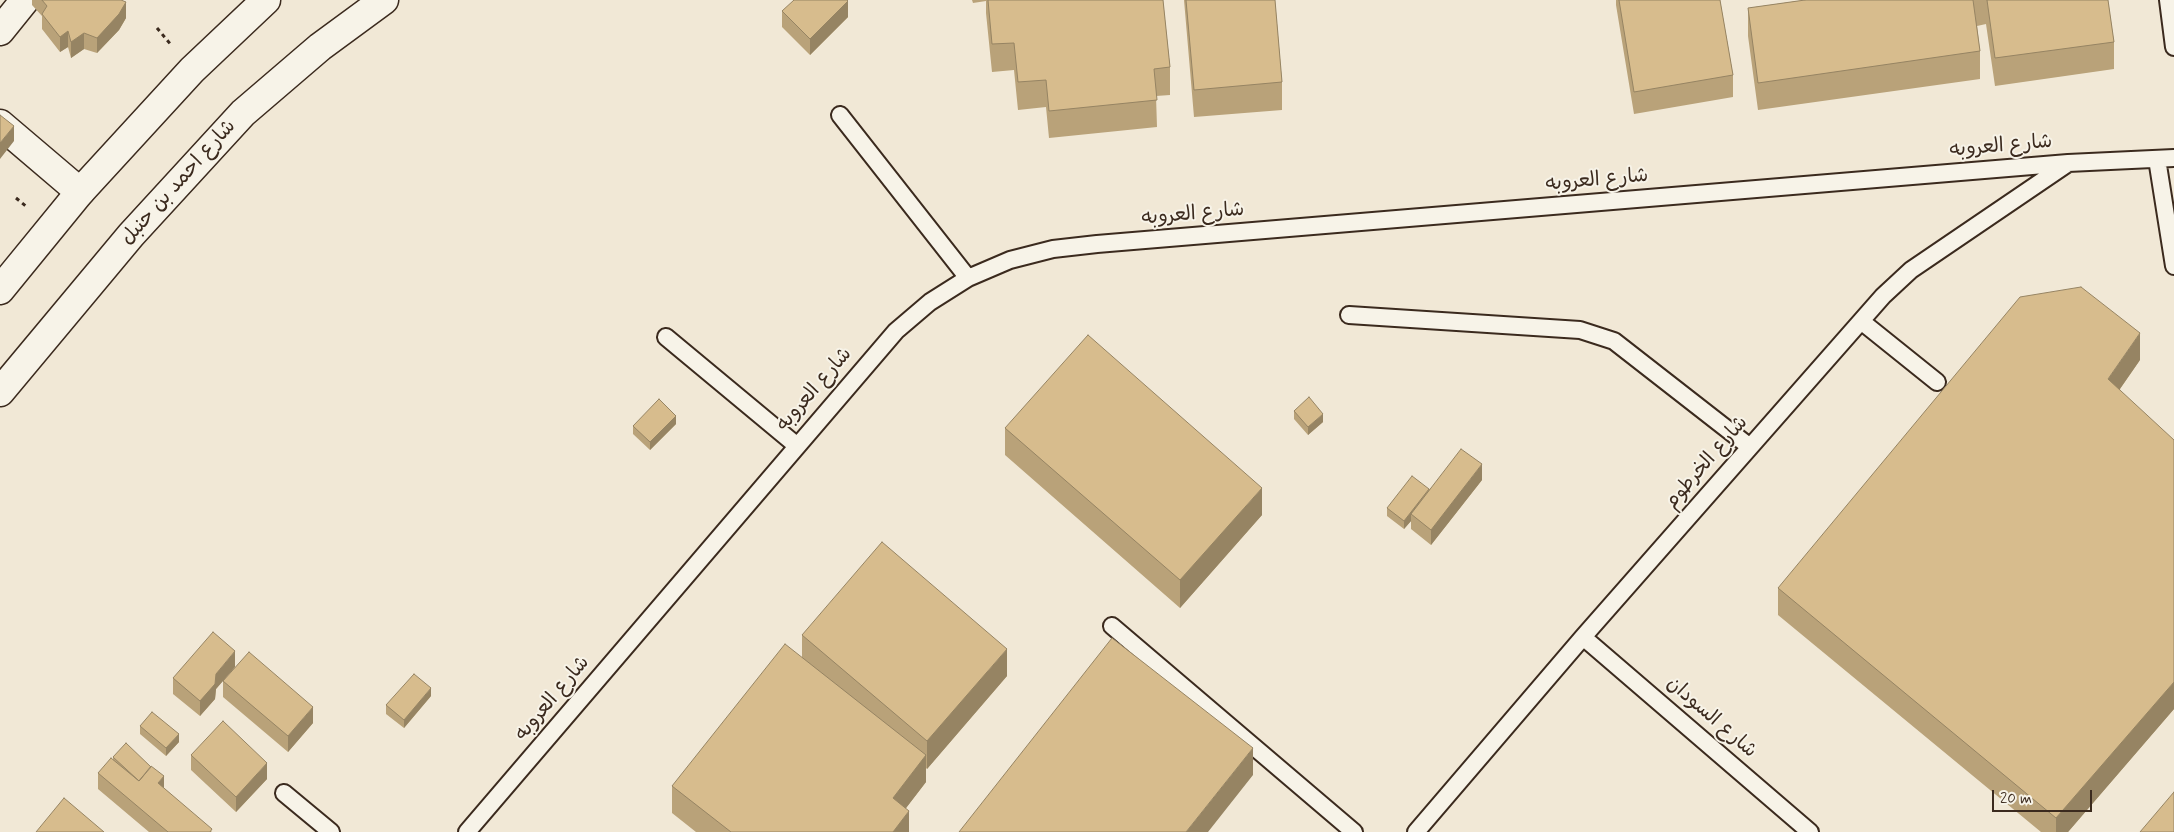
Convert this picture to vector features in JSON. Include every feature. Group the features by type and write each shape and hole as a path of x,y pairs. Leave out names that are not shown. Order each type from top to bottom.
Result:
{"street":[{"path":"0,31 26,0"},
{"path":"0,290 80,192 192,70 266,0"},
{"name":"شارع احمد بن حنبل","path":"0,392 131,235 243,113 320,47 384,0"},
{"path":"0,124 80,192"}],"lane":[{"path":"2168,0 2174,47"},
{"path":"840,115 968,278"},
{"name":"شارع العروبه","path":"467,832 896,330 930,302 968,278 1010,260 1053,249 1098,244 2068,163 2174,158"},
{"path":"2157,159 2174,266"},
{"name":"شارع الخرطوم","path":"1416,832 1583,637 1883,296 1911,270 2068,163"},
{"path":"1349,315 1580,330 1614,341 1750,447"},
{"path":"1860,321 1937,382"},
{"path":"666,337 796,445"},
{"path":"1112,626 1354,832"},
{"name":"شارع السودان","path":"1583,637 1810,832"},
{"path":"284,793 331,832"}],"building":[{"path":"42,0 121,0 126,2 119,14 97,38 84,33 71,42 68,31 60,37 42,14 47,6"},
{"path":"794,0 848,1 810,39 782,11"},
{"path":"988,0 1163,0 1170,67 1154,69 1157,100 1049,111 1046,80 1018,82 1014,43 992,44"},
{"path":"1186,0 1275,0 1282,82 1194,90"},
{"path":"1619,0 1720,0 1733,75 1634,92"},
{"path":"1805,0 1973,0 1980,51 1758,83 1748,8"},
{"path":"1987,0 2108,0 2114,42 1995,58"},
{"path":"0,115 14,126 0,143"},
{"path":"2081,287 2140,333 2108,379 2174,440 2174,682 2056,818 1778,588 2020,297"},
{"path":"1088,335 1262,488 1180,580 1005,428"},
{"path":"1309,397 1323,414 1308,427 1294,411"},
{"path":"659,399 676,416 650,442 633,426"},
{"path":"1461,449 1482,464 1431,530 1411,514"},
{"path":"1412,476 1429,489 1404,521 1387,508"},
{"path":"882,542 1007,649 927,741 802,635"},
{"path":"213,632 235,651 216,674 215,684 200,701 173,678"},
{"path":"1112,638 1253,748 1186,832 959,832"},
{"path":"785,644 926,755 893,798 909,811 893,832 731,832 672,786"},
{"path":"249,652 313,707 288,736 223,681"},
{"path":"414,674 431,688 404,720 386,705"},
{"path":"152,712 179,734 166,748 140,726"},
{"path":"223,721 267,763 236,797 191,755"},
{"path":"126,743 151,767 139,781 113,757"},
{"path":"111,758 139,781 151,766 164,776 158,783 212,829 210,832 168,832 98,773"},
{"path":"2174,792 2174,832 2140,832"},
{"path":"64,798 104,832 36,832"}]}
